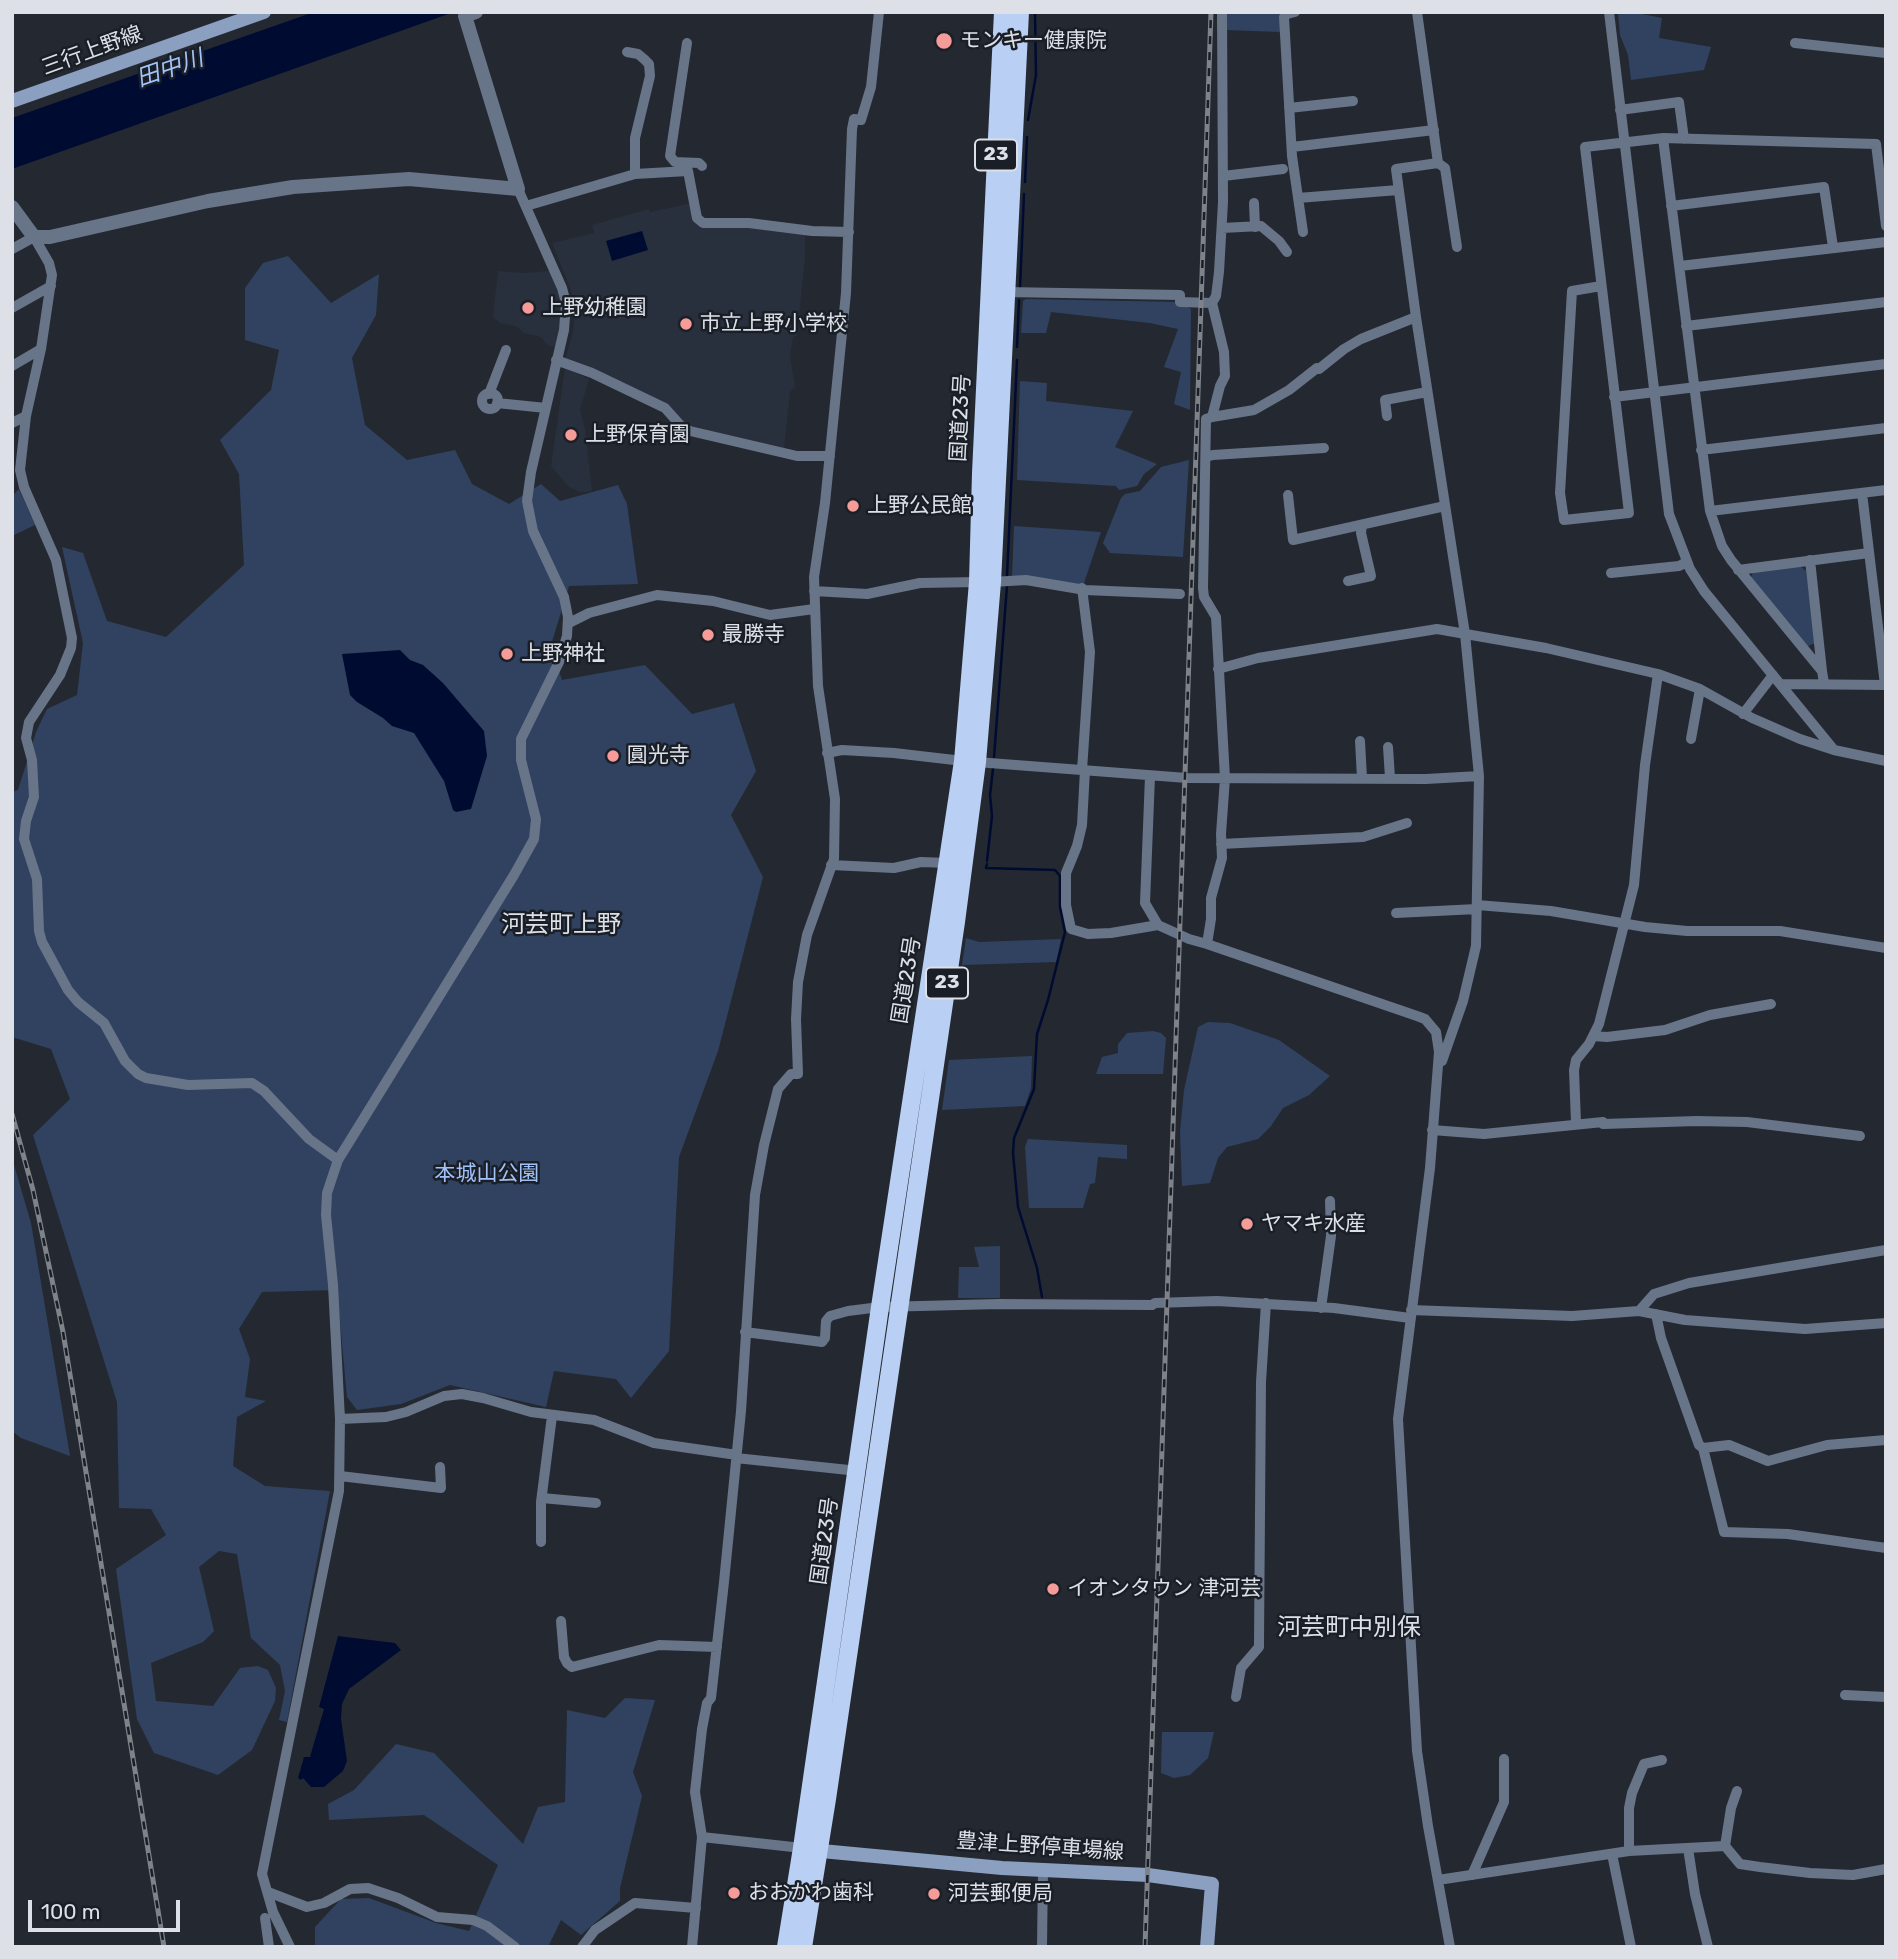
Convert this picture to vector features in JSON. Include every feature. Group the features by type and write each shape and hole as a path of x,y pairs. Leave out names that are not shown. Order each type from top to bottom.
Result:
{"highway":[{"name":"国道23号","path":"985,582 981,472 1003,12"},
{"name":"国道23号","path":"786,1947 810,1850 899,1306 956,922 985,582 1005,292 1020,12"},
{"name":"国道23号","path":"803,1947 810,1850 880,1307 948,863 970,761"}],"main road":[{"name":"三行上野線","path":"12,101 264,12"},
{"name":"豊津上野停車場線","path":"810,1850 1043,1870 1148,1875 1212,1884 1208,1947"}],"street":[{"path":"290,1947 273,1912 262,1874 340,1491 340,1419 333,1285 326,1215 329,1183 338,1160 534,839 536,819 521,760 521,739 559,662 569,622 564,597 531,526 527,501 565,321 564,295 518,189 465,16 476,12"},
{"path":"692,1947 702,1837 695,1792 706,1703 711,1698 737,1457 755,1195 764,1145 780,1086 791,1074 798,1074 798,982 807,935 834,859 835,799 818,685 814,609 815,562 823,521 846,293 852,129 854,119 861,120 871,87 878,12"},
{"path":"1212,417 1225,376 1224,352 1212,303 1216,296 1222,228 1222,12"},
{"path":"1295,12 1284,17 1292,147 1303,232"},
{"path":"1418,12 1438,163"},
{"path":"1609,12 1669,514 1686,562 1704,592 1834,750"},
{"path":"687,43 670,156 675,162 699,163 702,166"},
{"path":"1795,43 1886,53"},
{"path":"627,52 638,54 649,64 650,76 634,148 635,174"},
{"path":"1289,108 1353,101"},
{"path":"1620,110 1679,102 1684,139"},
{"path":"1292,147 1434,130"},
{"path":"1663,138 1710,511 1722,546 1738,570 1822,671"},
{"path":"1601,286 1572,291 1560,493 1564,520 1629,513 1585,147 1663,138 1876,144 1886,226"},
{"path":"1438,1070 1460,1013 1473,966 1477,907 1479,776 1465,634 1396,169 1438,163 1445,168 1457,247"},
{"path":"1223,176 1283,169"},
{"path":"526,206 635,174 688,171 698,219 703,223 749,223 812,231 849,232"},
{"path":"12,248 34,237 59,236 208,201 306,186 409,178 518,189"},
{"path":"1671,206 1824,187 1833,247"},
{"path":"1297,198 1398,190"},
{"path":"1254,202 1255,226"},
{"path":"12,207 49,263 51,286 41,349 26,415 17,479 56,560 72,638 61,675 29,722 26,738 32,760 34,797 24,838 37,879 39,931 42,942 68,990 104,1023 125,1061 138,1074 146,1078 188,1085 252,1083 264,1091 309,1139 338,1160"},
{"path":"1222,228 1261,226 1274,236 1287,252"},
{"path":"1679,267 1886,242"},
{"path":"12,308 51,286"},
{"path":"1005,292 1180,295 1180,302 1212,303"},
{"path":"1686,327 1886,302"},
{"path":"1207,944 1211,898 1222,858 1225,778 1216,617 1204,597 1203,588 1206,419 1254,410 1289,390 1353,344 1416,317"},
{"path":"12,366 41,349"},
{"path":"506,350 481,400 496,396 497,403 546,408"},
{"path":"556,360 592,373 665,408 682,427 690,431 797,456 830,456"},
{"path":"1614,397 1886,364"},
{"path":"1387,416 1385,400 1427,392"},
{"path":"12,423 26,415"},
{"path":"1701,450 1886,428"},
{"path":"1206,457 1213,454 1324,448"},
{"path":"1710,511 1886,490"},
{"path":"1776,679 1886,685 1862,493"},
{"path":"1288,495 1293,540 1445,506"},
{"path":"1348,581 1371,576 1361,533 1362,525"},
{"path":"1738,570 1869,553"},
{"path":"1810,560 1824,683"},
{"path":"1611,573 1679,566 1686,562"},
{"path":"814,591 867,594 920,583 1026,580 1084,590 1180,594"},
{"path":"1082,588 1090,652 1082,825 1066,873 1067,912 1071,929 1088,934 1158,925"},
{"path":"569,622 589,613 657,595 713,601 770,615 814,609"},
{"path":"1218,669 1258,658 1437,629 1546,648 1658,674 1700,689 1743,714 1800,739 1834,750 1886,761"},
{"path":"1576,1123 1576,1060 1598,1024 1637,863 1641,796 1658,674"},
{"path":"1743,714 1776,679"},
{"path":"1691,739 1700,689"},
{"path":"1360,741 1362,778"},
{"path":"1388,747 1390,779"},
{"path":"828,753 842,750 875,751 1150,776 1390,779 1479,776"},
{"path":"1150,776 1145,893 1149,912 1158,925 1189,939 1424,1019 1436,1032 1439,1044 1433,1130 1400,1392 1399,1446 1416,1732 1423,1797 1450,1947"},
{"path":"1221,844 1363,837 1406,823"},
{"path":"831,865 894,868 921,862 948,863"},
{"path":"1396,913 1477,907 1551,911 1622,924 1688,931 1780,931 1886,948"},
{"path":"1593,1036 1665,1030 1710,1015 1771,1004"},
{"path":"1433,1130 1484,1134 1576,1123 1697,1121 1747,1122 1860,1136"},
{"path":"1321,1308 1331,1236 1330,1201"},
{"path":"1639,1311 1654,1294 1689,1283 1886,1250"},
{"path":"745,1332 822,1342 825,1338 826,1321 832,1315 880,1307 1152,1305 1217,1301 1410,1314 1572,1316 1639,1311 1685,1320 1805,1329 1886,1323"},
{"path":"1236,1697 1241,1668 1259,1647 1261,1398 1266,1303"},
{"path":"1656,1314 1675,1380 1699,1446 1703,1448 1724,1532 1788,1534 1886,1548"},
{"path":"340,1419 386,1417 456,1394 483,1398 528,1412 594,1420 654,1443 737,1457 858,1471"},
{"path":"541,1542 542,1498 552,1416"},
{"path":"1703,1448 1729,1446 1768,1461 1827,1445 1886,1440"},
{"path":"340,1476 441,1488 440,1467"},
{"path":"542,1498 596,1503"},
{"path":"561,1621 564,1657 572,1667 659,1645 717,1647"},
{"path":"1845,1695 1886,1697"},
{"path":"1472,1875 1504,1802 1504,1759"},
{"path":"1629,1851 1629,1808 1632,1793 1644,1764 1662,1760"},
{"path":"1737,1791 1731,1808 1725,1846 1740,1864 1810,1873 1842,1874 1886,1869"},
{"path":"702,1837 810,1850"},
{"path":"1438,1880 1629,1851 1725,1846"},
{"path":"1688,1848 1695,1894 1708,1947"},
{"path":"1612,1854 1631,1947"},
{"path":"1042,1947 1043,1870"},
{"path":"268,1892 297,1905 315,1907 340,1892 368,1888 398,1898 437,1917 480,1923 515,1947"},
{"path":"582,1947 595,1930 635,1903 696,1908"},
{"path":"265,1918 269,1947"}],"shaded area":[{"name":"市立上野小学校","path":"692,203 695,220 805,234 797,336 793,337 790,357 795,387 790,392 784,449 685,426 671,408 565,360 573,332 575,306 552,243 594,233 592,225 649,209 650,212"},
{"name":"上野幼稚園","path":"498,271 549,271 561,299 562,317 556,347 547,345 541,337 524,333 516,326 500,323 493,317"},
{"name":"上野保育園","path":"565,368 589,379 580,410 585,429 592,490 586,492 568,486 551,466"}],"green space":[{"path":"1227,12 1281,12 1282,30 1227,30"},
{"path":"1618,12 1662,18 1659,38 1711,47 1704,70 1631,80 1628,55 1620,35"},
{"name":"本城山公園","path":"288,256 331,303 379,274 376,315 352,358 365,425 407,460 455,450 472,484 509,504 541,484 560,501 618,485 627,504 638,584 569,586 551,645 562,680 645,665 692,714 734,703 756,771 731,815 763,877 718,1051 679,1157 669,1351 631,1398 616,1379 554,1371 546,1407 450,1385 401,1404 357,1410 347,1397 337,1290 262,1292 239,1329 250,1359 245,1397 266,1401 237,1417 233,1466 265,1486 330,1491 287,1722 279,1720 285,1691 280,1665 251,1638 237,1554 219,1551 199,1567 214,1631 203,1642 151,1663 156,1701 213,1706 240,1668 258,1666 268,1670 276,1688 275,1701 252,1750 218,1775 154,1753 137,1719 116,1569 166,1535 151,1509 119,1508 117,1402 33,1135 70,1099 51,1049 12,1037 12,792 18,790 36,732 47,709 77,695 83,643 62,547 83,553 107,621 166,637 244,565 239,474 220,440 271,390 279,350 245,340 245,288 263,263"},
{"path":"1023,301 1179,302 1191,309 1190,410 1174,404 1181,372 1164,367 1178,329 1150,323 1051,312 1046,333 1021,333"},
{"path":"1020,381 1047,383 1046,401 1133,411 1115,447 1157,464 1144,474 1137,486 1119,490 1116,486 1017,480"},
{"path":"1189,460 1183,557 1110,553 1103,543 1121,498 1125,494 1140,491 1161,467"},
{"path":"19,489 35,525 12,536 12,496"},
{"path":"1014,526 1101,532 1083,586 1012,579"},
{"path":"1800,566 1806,571 1815,643 1806,647 1751,578 1753,572"},
{"path":"966,938 979,942 1061,939 1056,962 962,965"},
{"path":"1208,1022 1230,1023 1279,1040 1330,1076 1309,1095 1283,1108 1258,1139 1227,1147 1218,1158 1210,1183 1182,1186 1180,1132 1184,1090 1198,1027"},
{"path":"1153,1031 1166,1038 1163,1074 1096,1074 1102,1057 1118,1053 1118,1044 1127,1033"},
{"path":"1032,1056 1031,1088 1025,1106 942,1110 949,1060"},
{"path":"1028,1139 1127,1145 1127,1159 1098,1157 1095,1183 1090,1184 1083,1208 1029,1208 1025,1147"},
{"path":"12,1158 31,1223 70,1456 21,1438 12,1431"},
{"path":"1000,1246 1000,1298 958,1298 959,1267 979,1267 974,1247"},
{"path":"625,1698 655,1700 633,1772 642,1796 620,1888 620,1901 581,1935 561,1920 548,1947 315,1947 315,1927 341,1899 369,1898 436,1923 469,1931 498,1865 424,1815 329,1820 328,1804 354,1790 396,1744 434,1753 523,1844 538,1807 565,1802 567,1710 605,1718"},
{"path":"1162,1732 1214,1732 1208,1758 1190,1775 1174,1778 1161,1773"}],"water":[{"name":"田中川","path":"314,12 454,12 12,169 12,118"},
{"path":"642,231 648,250 612,261 606,241"},
{"path":"400,650 410,660 423,665 443,683 484,731 487,756 471,809 456,812 453,810 444,781 414,733 392,726 350,695 342,654"},
{"path":"338,1636 395,1643 401,1650 349,1689 342,1704 341,1719 347,1761 343,1771 324,1787 311,1787 303,1778 298,1778 304,1757 310,1757 324,1709 319,1707"}],"waterway":[{"path":"1028,120 1036,75 1035,12"},
{"path":"1025,182 1027,137"},
{"path":"1020,287 1024,194"},
{"path":"1017,347 1019,300"},
{"path":"1007,576 1017,360"},
{"path":"994,757 1007,586"},
{"path":"987,861 993,769"},
{"path":"987,864 986,868 1055,870 1060,876 1060,907 1065,932 1037,1034 1034,1089 1014,1138 1013,1153 1018,1207 1037,1268 1042,1297"}],"railway":[{"path":"1145,1947 1211,12"},
{"path":"12,1114 33,1190 63,1332 164,1947"}],"place":[{"name":"モンキー健康院","path":"944,41"},
{"name":"上野幼稚園","path":"528,308"},
{"name":"市立上野小学校","path":"686,324"},
{"name":"上野保育園","path":"571,435"},
{"name":"上野公民館","path":"853,506"},
{"name":"最勝寺","path":"708,635"},
{"name":"上野神社","path":"507,654"},
{"name":"圓光寺","path":"613,756"},
{"name":"ヤマキ水産","path":"1247,1224"},
{"name":"イオンタウン 津河芸","path":"1053,1589"},
{"name":"おおかわ歯科","path":"734,1893"},
{"name":"河芸郵便局","path":"934,1894"}],"district":[{"name":"河芸町上野","path":"561,925"},
{"name":"河芸町中別保","path":"1349,1628"}]}
